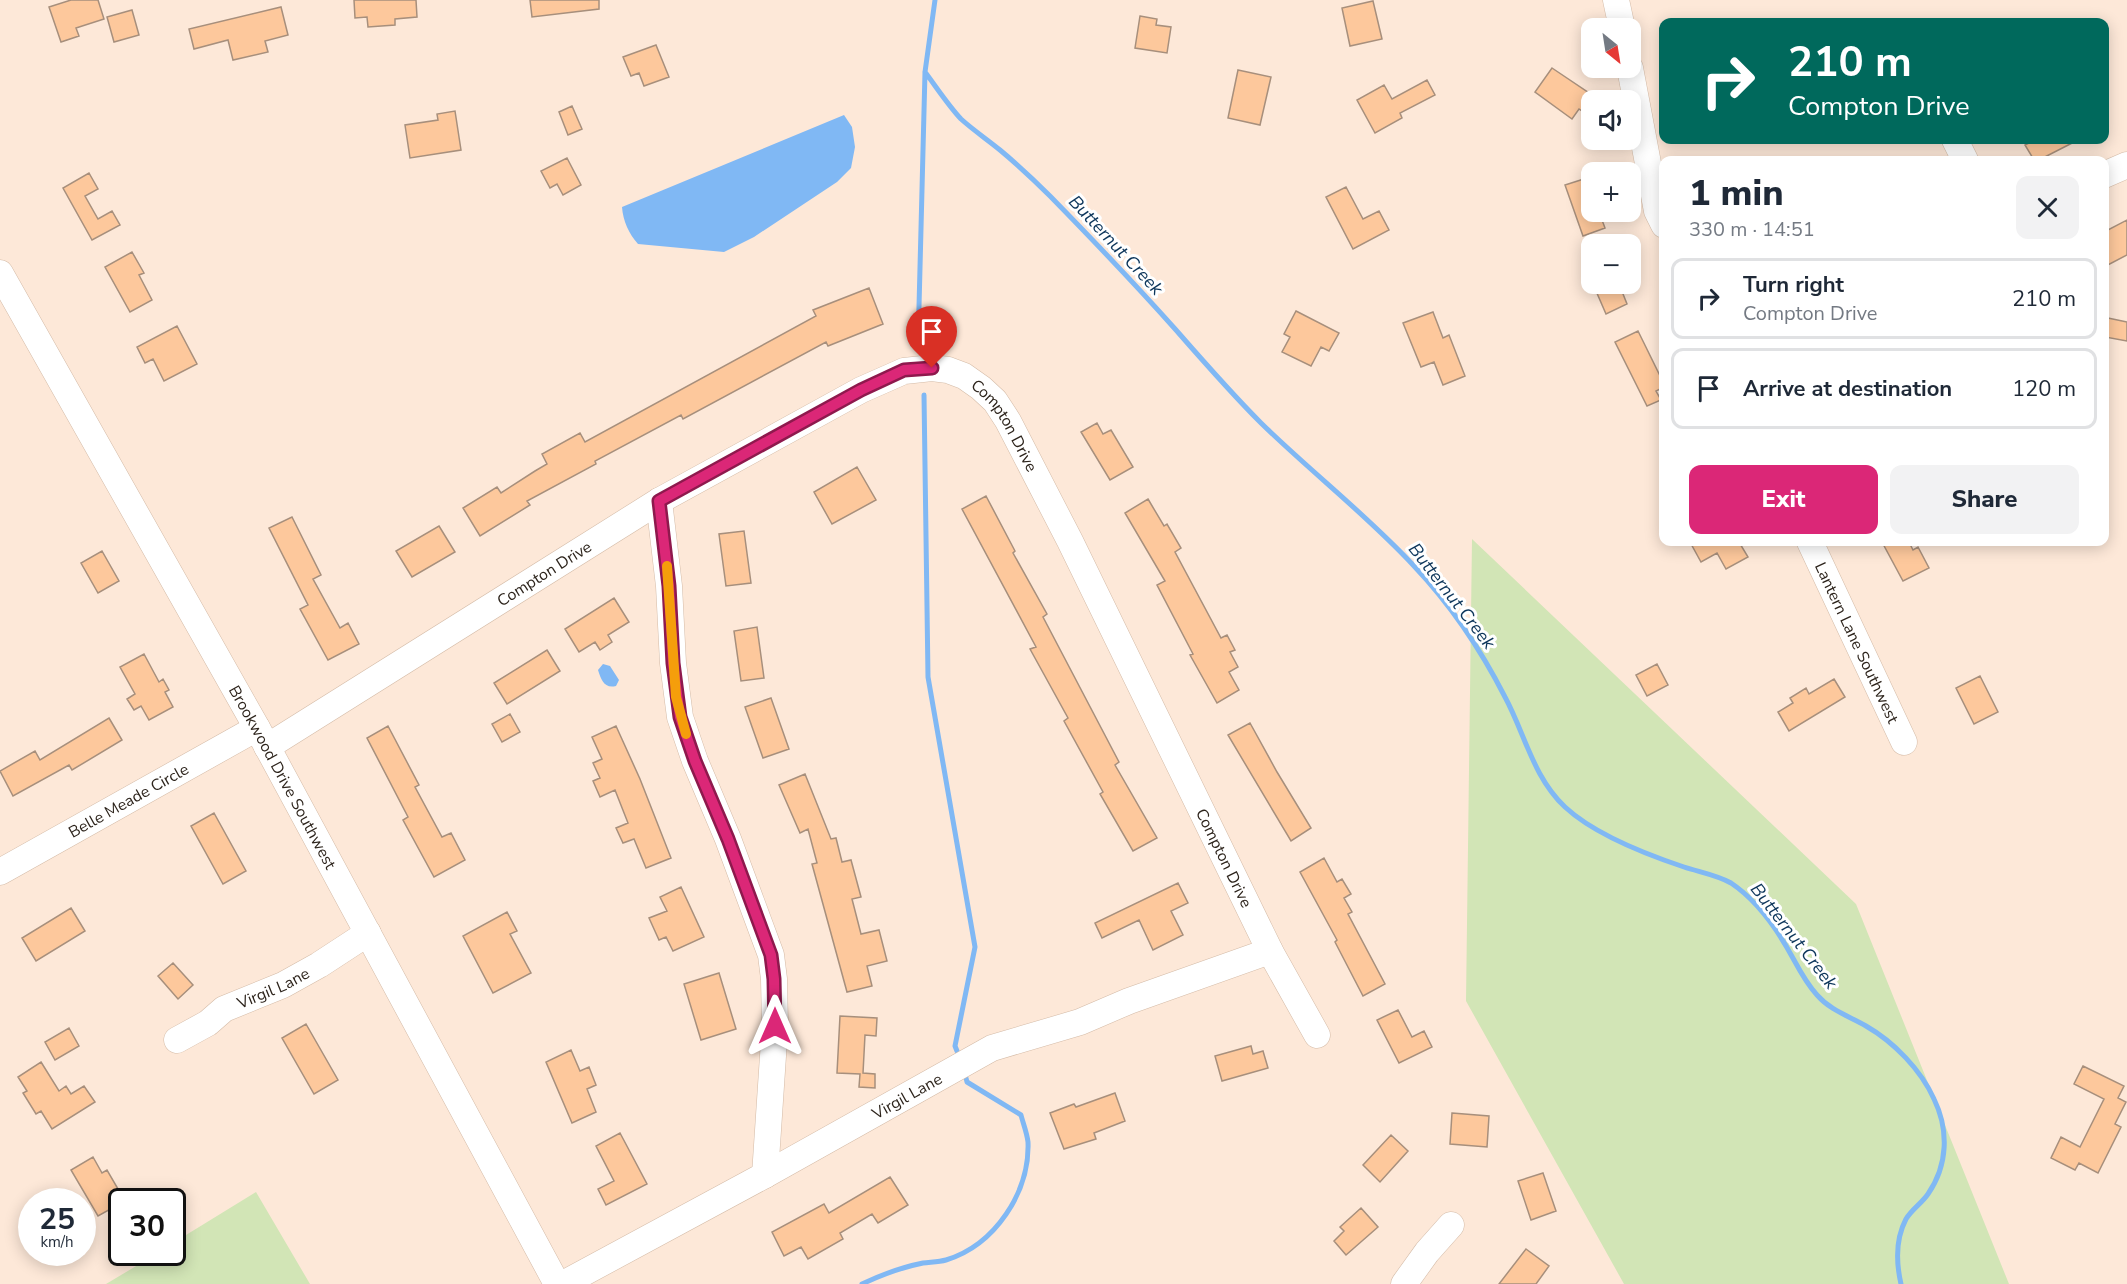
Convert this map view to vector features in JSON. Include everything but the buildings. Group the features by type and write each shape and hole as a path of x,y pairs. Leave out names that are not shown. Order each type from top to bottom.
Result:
{"street":[{"path":"1616,0 1620,18"},
{"path":"1632,78 1659,215"},
{"path":"2109,173 2127,165"},
{"name":"Brookwood Drive Southwest","path":"0,273 262,738 557,1284"},
{"name":"Compton Drive","path":"262,738 659,501 861,390 904,370 932,368 948,370 964,376 995,401 1008,421 1070,541 1270,951 1317,1035"},
{"path":"659,501 680,717 771,955 775,1026 765,1175"},
{"name":"Lantern Lane Southwest","path":"1812,546 1904,742"},
{"name":"Belle Meade Circle","path":"0,872 262,738"},
{"name":"Virgil Lane","path":"177,1040 208,1023 224,1009 283,985 368,933"},
{"name":"Virgil Lane","path":"563,1284 765,1175 992,1048 1080,1022 1130,1001 1270,951"},
{"path":"1404,1284 1427,1252 1451,1225"}],"green space":[{"path":"1472,539 1856,904 2009,1284 1624,1284 1466,1001"},
{"path":"256,1192 310,1284 106,1284 136,1266 186,1266 186,1235"}],"water":[{"path":"844,115 852,127 855,147 851,168 837,182 754,237 724,252 638,244 629,232 622,207"},
{"path":"603,664 610,666 619,680 616,686 606,685 602,680 598,670"}],"waterway":[{"path":"918,346 925,72 935,0"},
{"name":"Butternut Creek","path":"925,72 961,119 1007,156 1050,196 1261,423 1377,529 1428,581 1453,612 1486,662 1512,711 1537,769 1565,807 1590,826 1621,842 1669,862 1720,878 1741,890 1775,928 1804,978 1822,1001 1887,1040 1914,1067 1939,1111 1944,1147 1943,1159 1935,1183 1926,1197 1911,1212 1902,1227 1897,1259 1901,1284"},
{"path":"924,395 928,677 975,947 955,1046 957,1051"},
{"path":"862,1284 900,1269 938,1262 964,1253 994,1229 1016,1197 1027,1161 1028,1142 1021,1115 967,1082 966,1078"}],"slow traffic":[{"path":"667,566 676,697 686,734"}],"route":[{"path":"775,1026 776,1007 771,955 680,717 676,697 669,586 659,501 861,390 904,370 932,368"}]}
